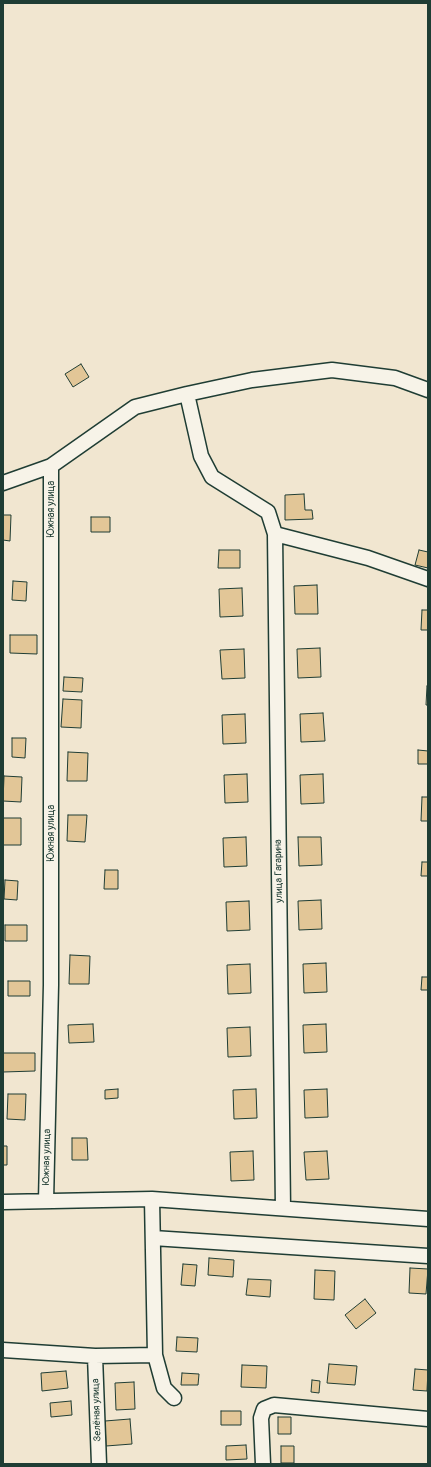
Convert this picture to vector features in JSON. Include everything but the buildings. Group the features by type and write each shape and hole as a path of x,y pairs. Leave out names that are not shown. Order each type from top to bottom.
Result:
{"street":[{"path":"3,482 52,466 135,407 187,394 252,380 332,370 395,378 428,390"},
{"name":"улица Гагарина","path":"187,394 200,456 212,477 268,512 275,534 283,1208"},
{"name":"Южная улица","path":"46,1201 51,985 52,466"},
{"path":"275,534 368,558 428,578"},
{"path":"152,1199 155,1355 164,1388 174,1398"},
{"path":"3,1202 152,1199 428,1219"},
{"path":"153,1238 428,1256"},
{"path":"3,1350 95,1356 155,1355"},
{"name":"Зелёная улица","path":"95,1356 99,1464"},
{"path":"263,1464 261,1418 264,1409 274,1405 428,1418 428,1422"}]}
